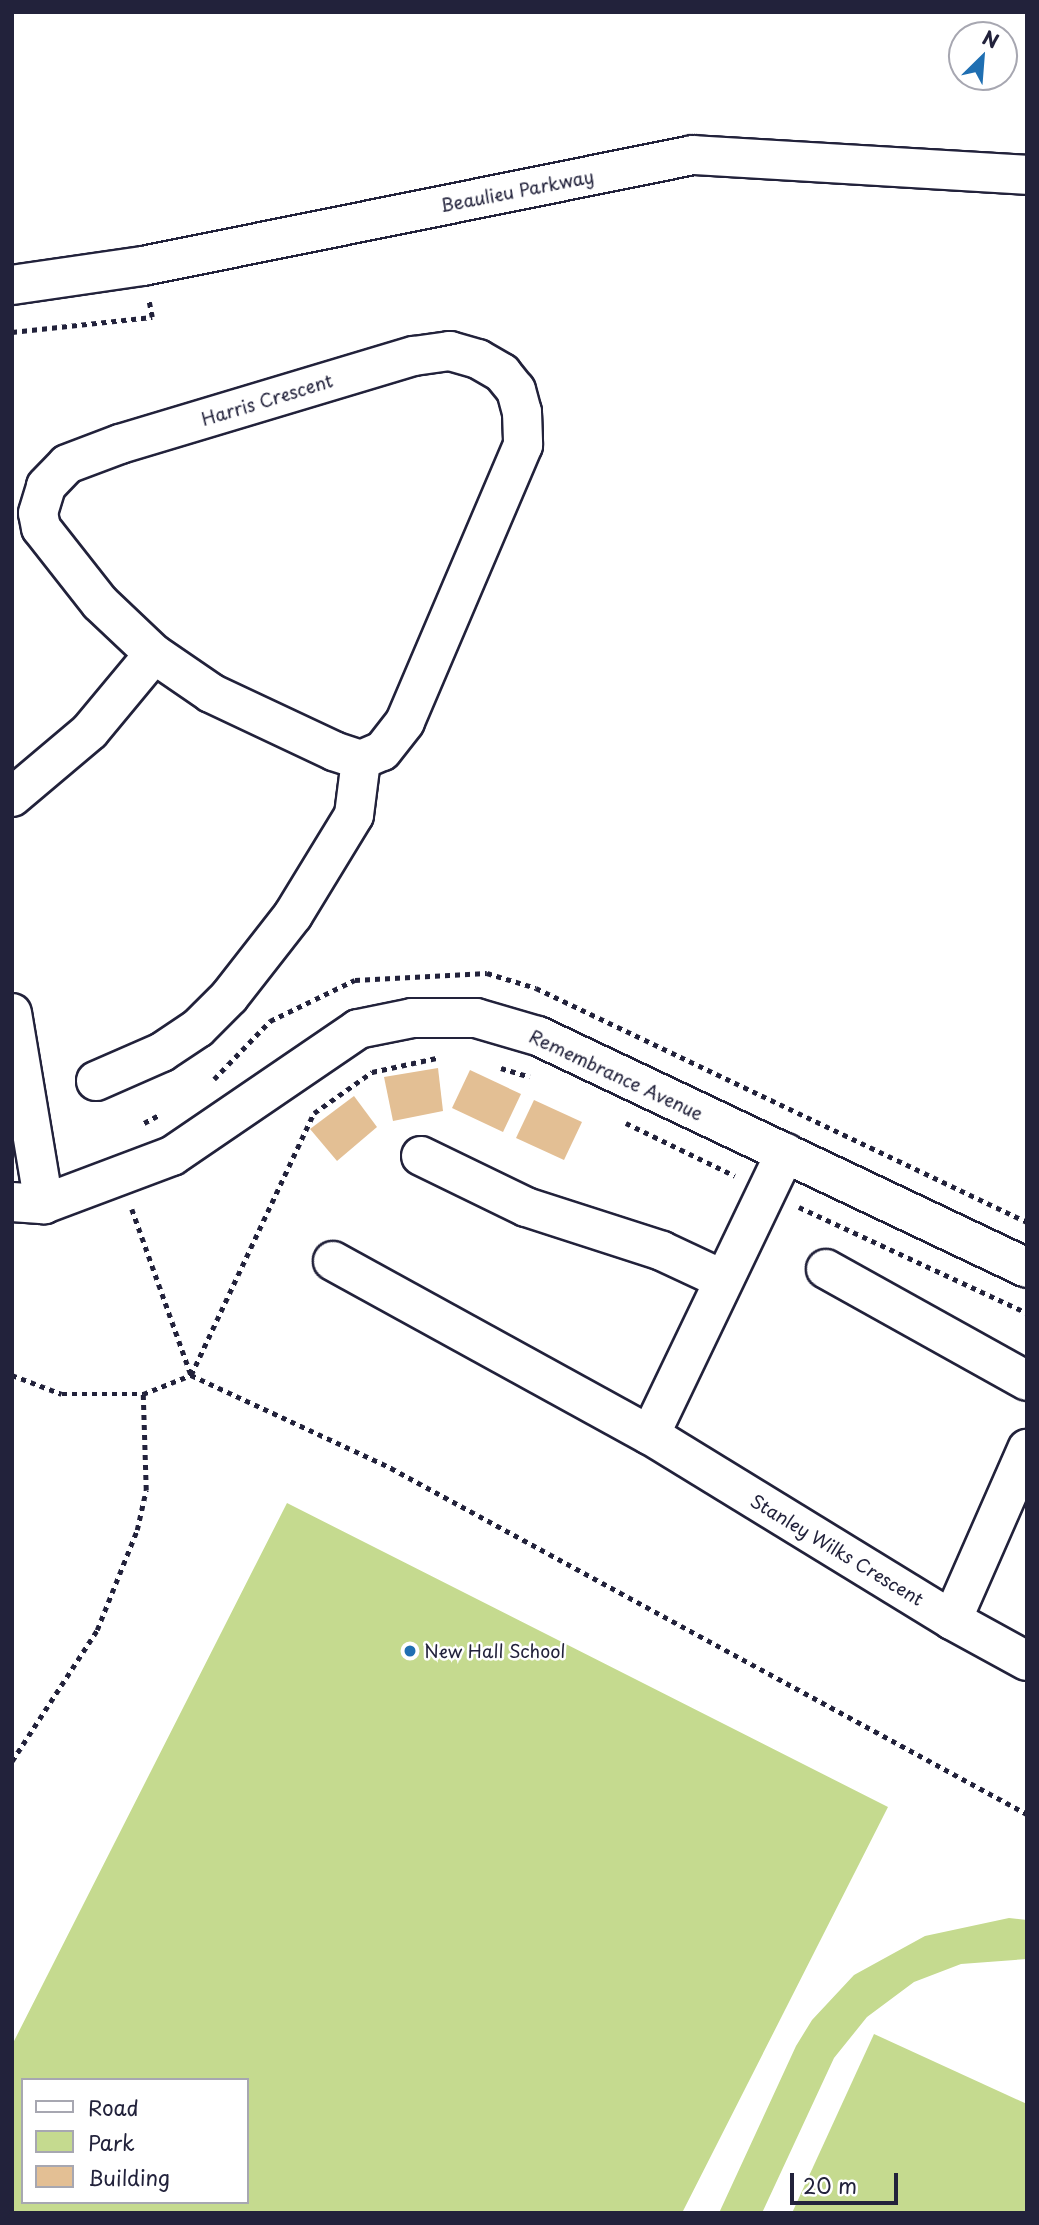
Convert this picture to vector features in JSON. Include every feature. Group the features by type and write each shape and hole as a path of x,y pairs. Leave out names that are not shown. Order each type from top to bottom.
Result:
{"main road":[{"name":"Beaulieu Parkway","path":"12,285 118,271 693,155 1027,175"},
{"name":"Harris Crescent","path":"450,351 478,359 502,373 516,390 522,412 523,445 405,722 382,751 361,760 211,692 154,654 100,603 41,528 25,517 46,486 67,464 133,440 414,356 450,351"},
{"path":"12,797 90,731 154,654"},
{"path":"96,1081 162,1052 198,1028 229,997 293,915 354,815 361,760"},
{"path":"12,1013 28,1203"},
{"name":"Remembrance Avenue","path":"28,1203 172,1156 358,1029 412,1018 476,1018 538,1036 1027,1268"},
{"path":"650,1435 785,1153"},
{"path":"421,1156 526,1207 662,1251 724,1280"},
{"name":"Stanley Wilks Crescent","path":"333,1261 650,1435 952,1620 1027,1661"},
{"path":"826,1269 1027,1381"},
{"path":"952,1620 1027,1449"}],"path":[{"path":"208,1086 270,1021 355,980 487,973 536,988 1027,1222"},
{"path":"138,1126 174,1107"},
{"path":"120,1175 191,1375 391,1468 1027,1814"},
{"path":"12,1375 62,1394 142,1394 191,1375"},
{"path":"12,1760 97,1630 137,1530 146,1490 142,1394"}],"green space":[{"name":"New Hall School","path":"287,1503 888,1807 682,2213 12,2213 12,2045"},
{"path":"1009,1918 1027,1920 1027,1959 961,1964 914,1982 867,2017 834,2058 762,2213 719,2213 796,2046 812,2020 854,1975 925,1936"},
{"path":"874,2034 1027,2104 1027,2213 792,2213"}],"building":[{"path":"438,1068 443,1111 393,1121 384,1077"},
{"path":"470,1070 521,1094 503,1132 452,1108"},
{"path":"354,1096 377,1127 337,1161 310,1129"},
{"path":"534,1100 582,1122 564,1160 516,1138"}],"place":[{"name":"New Hall School","path":"410,1651"}]}
